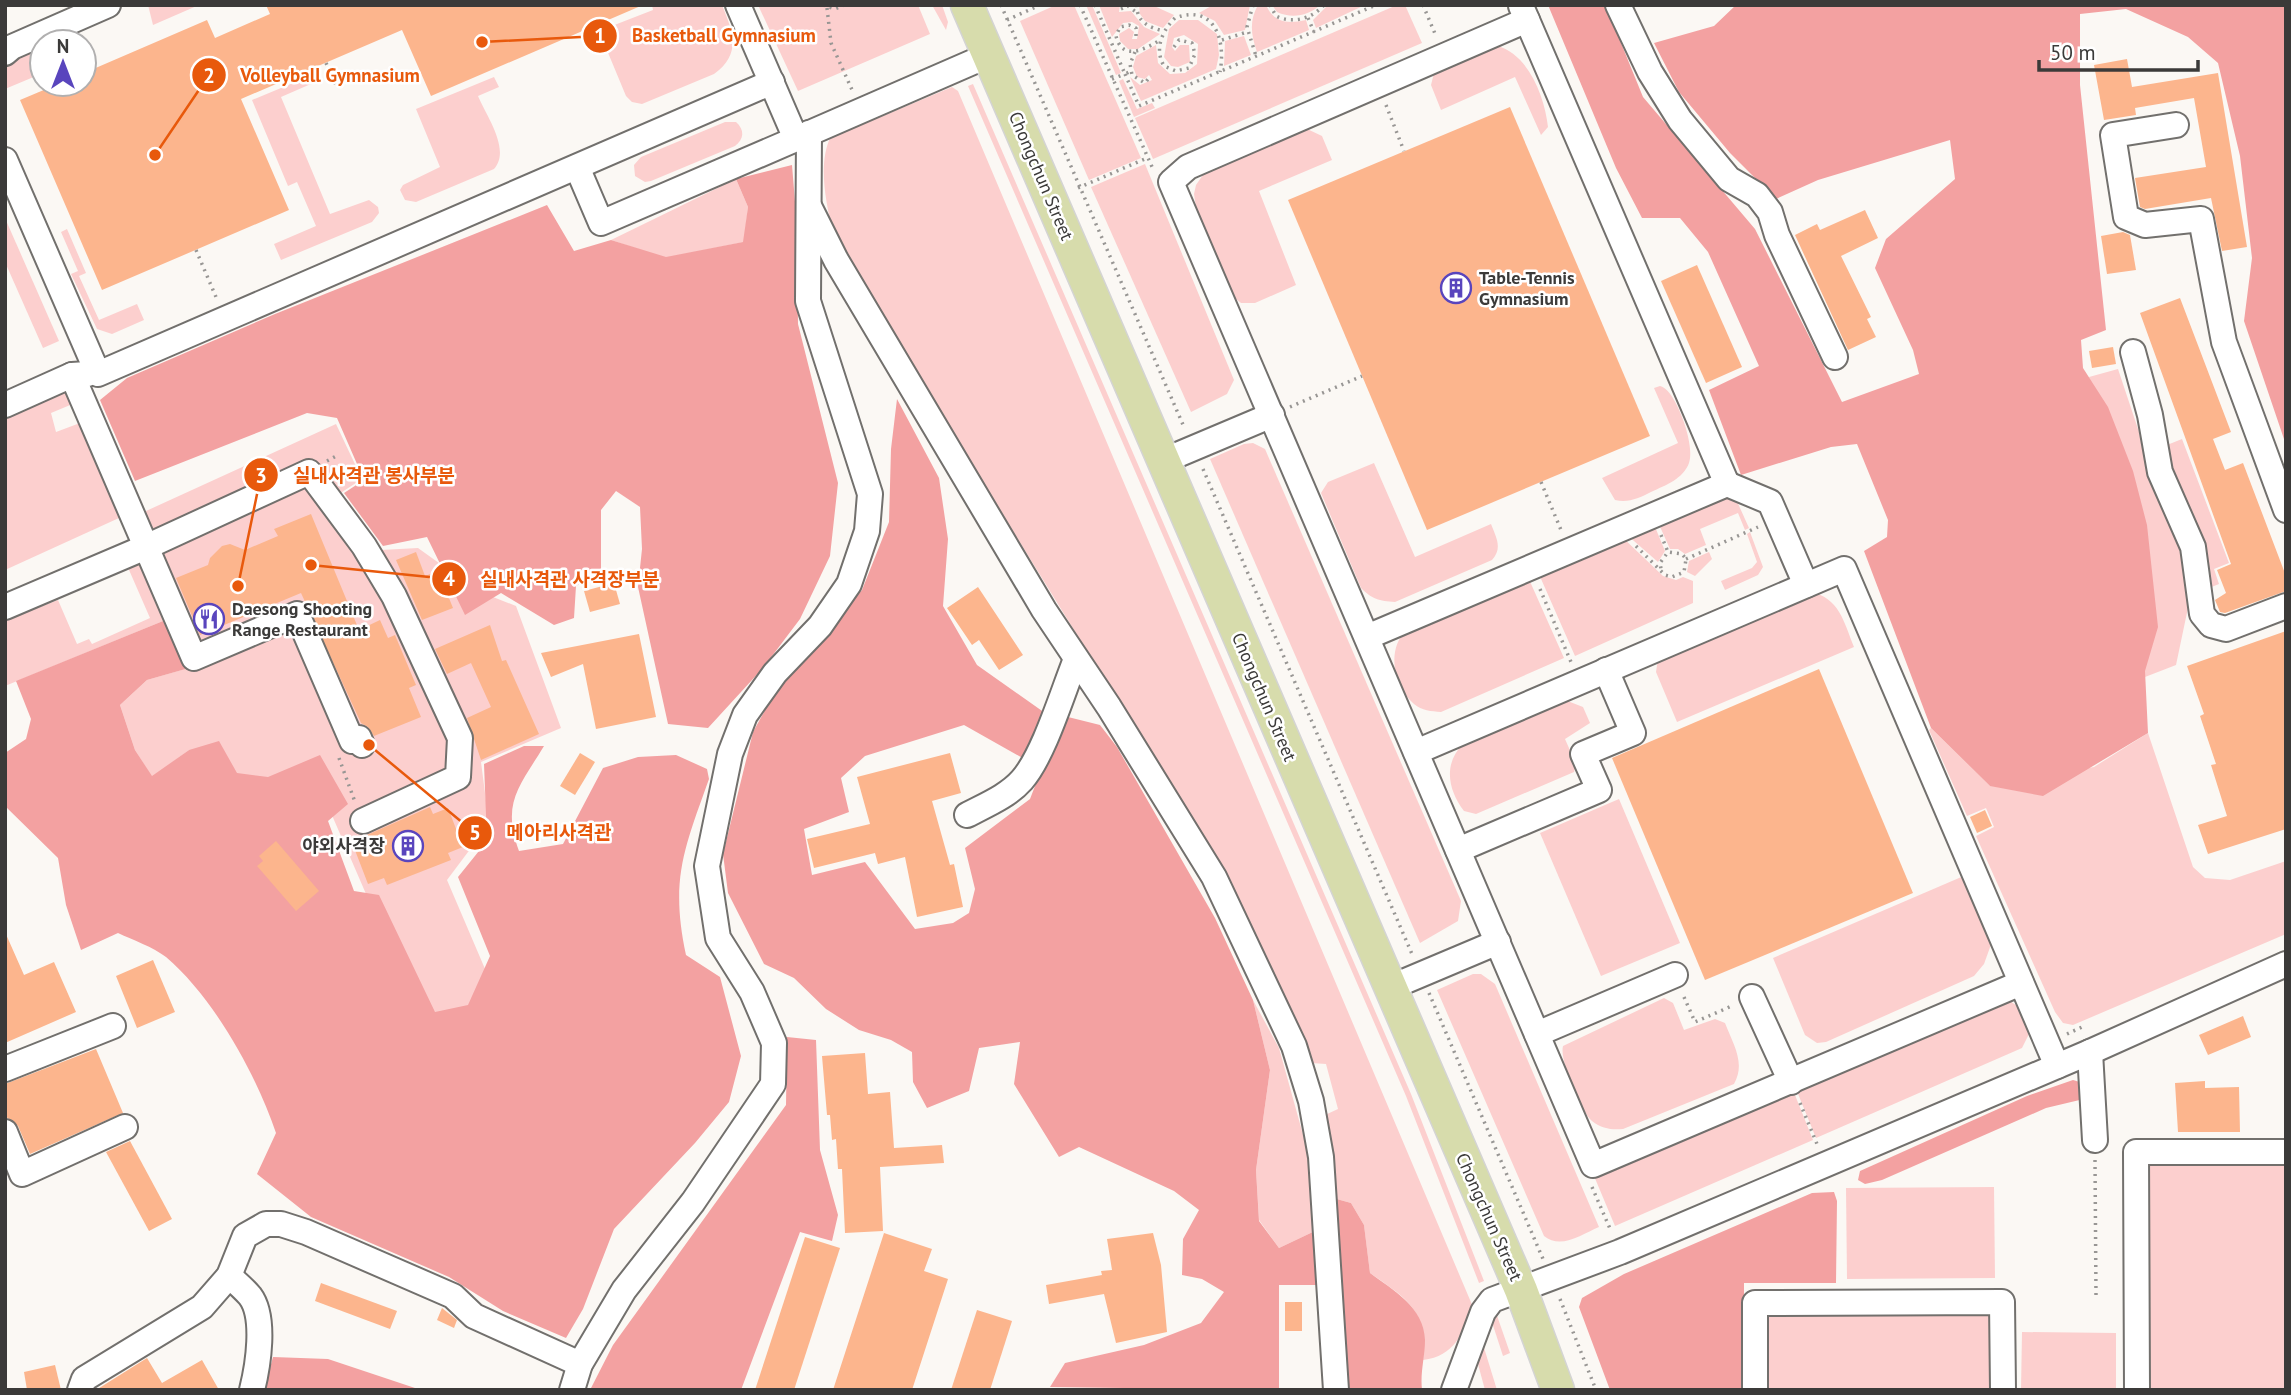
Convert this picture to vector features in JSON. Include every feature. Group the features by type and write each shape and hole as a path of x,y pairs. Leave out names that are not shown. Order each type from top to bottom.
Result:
{"main road":[{"name":"Chongchun Street","path":"967,5 1521,1290 1558,1390"}],"street":[{"path":"5,53 12,47 108,5"},
{"path":"572,1390 580,1364 624,1290 693,1202 773,1084 774,1043 752,992 718,938 707,866 730,754 745,715 775,673 820,626 849,584 867,531 870,494 808,301 810,207 803,136 772,82 738,5"},
{"path":"1618,5 1650,72 1680,120 1729,179 1757,195 1770,212 1777,235 1835,357"},
{"path":"1806,585 1770,502 1727,484 1524,12 1445,57 1188,167 1171,182 1593,1165 2021,983"},
{"path":"577,167 601,223 862,110 984,46"},
{"path":"5,405 72,374 98,373 772,82"},
{"path":"2176,125 2113,135 2126,217 2145,225 2201,219 2224,342 2286,510"},
{"path":"5,160 98,373"},
{"path":"810,207 843,271 1044,610 1214,877 1294,1046 1311,1101 1321,1157 1336,1390"},
{"path":"2133,352 2150,415 2160,472 2193,547 2202,614 2211,625 2226,629 2286,606"},
{"path":"72,374 194,658 297,614 352,741 359,738 362,745"},
{"path":"1163,461 1272,415"},
{"path":"5,607 146,547 309,472 382,574 460,738 458,777 363,821"},
{"path":"1367,637 1727,484"},
{"path":"1416,751 1844,569 2057,1066"},
{"path":"967,815 1004,795 1023,779 1035,760 1076,659"},
{"path":"1458,850 1599,790 1583,754 1633,733 1606,670"},
{"path":"1389,988 1498,942"},
{"path":"1454,1390 1483,1312 1492,1300 1620,1252 1826,1165 2090,1052 2286,964"},
{"path":"1537,1034 1675,975"},
{"path":"1752,997 1791,1082"},
{"path":"5,1069 113,1026"},
{"path":"2090,1052 2095,1140"},
{"path":"5,1132 22,1174 125,1127"},
{"path":"2137,1390 2136,1152 2286,1152"},
{"path":"79,1390 84,1379 202,1307 229,1276 245,1236 266,1224 281,1224 453,1296 474,1316 580,1364"},
{"path":"229,1276 252,1298 259,1329 257,1369 252,1390"},
{"path":"1755,1390 1755,1303 2003,1302 2003,1390"}],"path":[{"path":"844,5 825,7 831,43 862,110"},
{"path":"1001,5 1421,975 1596,1390"},
{"path":"984,46 1007,20 1040,5"},
{"path":"1080,5 1147,158 1089,183"},
{"path":"1096,5 1139,106 1376,5"},
{"path":"1137,5 1137,14"},
{"path":"1253,5 1248,32 1256,56"},
{"path":"1270,5 1276,16 1282,19 1308,17 1324,5"},
{"path":"1423,5 1445,57"},
{"path":"1121,9 1128,6 1145,24 1164,32"},
{"path":"1174,47 1179,40 1192,43 1195,54 1189,68 1176,71 1164,66 1160,56 1164,32 1175,18 1192,15 1213,24 1222,40 1220,72"},
{"path":"1308,17 1314,32"},
{"path":"1136,36 1134,26 1125,25 1117,31 1117,41 1123,49 1135,52 1161,38"},
{"path":"1222,40 1248,32"},
{"path":"1112,44 1117,41"},
{"path":"1135,52 1131,71 1139,82 1147,82 1149,78"},
{"path":"326,63 336,85"},
{"path":"1112,79 1131,71"},
{"path":"1379,86 1404,151"},
{"path":"195,250 225,318"},
{"path":"1272,415 1362,376"},
{"path":"1541,482 1570,551"},
{"path":"1686,559 1778,519"},
{"path":"1616,529 1665,575 1679,577 1684,572 1686,559 1682,554 1668,552 1660,562 1661,569"},
{"path":"1531,568 1580,682"},
{"path":"340,766 352,795"},
{"path":"1675,975 1695,1022 1752,997"},
{"path":"1791,1082 1826,1165"},
{"path":"2095,1140 2096,1296"},
{"path":"1593,1165 1588,1177 1620,1252"}],"shaded area":[{"path":"148,5 199,5 153,25"},
{"path":"652,5 722,5 733,42 729,59 714,74 642,104 632,102 626,96 599,31 653,10"},
{"path":"758,5 918,5 930,34 798,91"},
{"path":"932,5 942,5 948,22 946,30"},
{"path":"1056,5 1074,5 1141,158 1089,180 1020,21"},
{"path":"1086,5 1092,5 1121,73 1116,75"},
{"path":"1099,5 1120,5 1119,12 1131,11 1144,27 1160,34 1138,49 1128,49 1120,41 1119,34 1129,28 1134,32 1132,39 1137,39 1139,26 1132,22 1123,23 1112,37"},
{"path":"1139,5 1152,5 1174,15 1163,28 1145,21 1140,14"},
{"path":"1213,5 1250,5 1245,30 1224,35 1215,21 1199,13"},
{"path":"1258,5 1266,5 1273,16 1282,21 1306,20 1309,30 1257,52 1252,28"},
{"path":"1272,5 1320,5 1310,12 1294,16 1277,12"},
{"path":"1328,5 1365,5 1316,28 1313,20"},
{"path":"1397,5 1405,5 1422,43 1153,159 1135,118"},
{"path":"1548,5 1609,5 1615,10 1621,43 1643,97 1755,229 1842,402 1919,374 1913,350 1875,268 1886,239 1955,179 1950,140 1818,180 1776,199 1730,153 1679,92 1654,43 1714,26 1736,5 2286,5 2286,445 2244,321 2252,258 2240,156 2218,63 2188,37 2126,9 2080,14 2080,85 2106,330 2081,340 2083,368 2108,407 2133,471 2147,525 2158,627 2145,671 2148,733 2043,796 1990,786 1931,728 1864,551 1887,537 1888,520 1857,444 1831,447 1741,475 1709,390 1759,366 1708,252 1680,218 1642,218 1616,168"},
{"path":"1179,20 1198,20 1217,34 1219,55 1216,69 1141,101 1130,77 1140,85 1152,80 1149,75 1145,79 1137,77 1133,67 1136,56 1156,45 1158,63 1170,74 1185,73 1197,64 1198,44 1184,35 1174,38 1172,47 1175,51 1180,45 1189,45 1190,62 1178,67 1171,66 1164,57 1169,29"},
{"path":"1244,36 1251,55 1224,66 1225,41"},
{"path":"1497,46 1518,58 1539,91 1548,127 1541,135 1515,77 1441,110 1431,85 1434,73 1488,47"},
{"path":"28,53 28,79 5,89 5,63"},
{"path":"317,73 320,80 281,97 330,214 369,200 378,207 379,213 372,222 281,260 274,244 316,226 297,182 288,186 252,100"},
{"path":"494,77 499,87 478,96 499,143 499,161 494,169 416,202 405,200 400,190 403,185 440,167 416,109"},
{"path":"1123,79 1137,109 1152,103 1155,108 1134,117 1119,81"},
{"path":"973,84 1411,1094 1484,1281 1479,1283 1406,1096 968,86"},
{"path":"952,87 958,91 1473,1307 1456,1342 1450,1349 1434,1358 1423,1360 1422,1329 1412,1308 1395,1291 1370,1273 1364,1225 1351,1203 1333,1198 1325,1115 1338,1109 1326,1064 1311,1063 1273,973 1164,776 926,390 832,229 824,171 830,138"},
{"path":"725,122 736,122 741,128 742,137 735,146 651,181 645,182 635,176 634,165 641,157"},
{"path":"1305,128 1322,136 1332,160 1259,191 1296,285 1255,303 1241,303 1231,295 1197,214 1194,194 1196,185 1207,169"},
{"path":"1145,164 1234,380 1227,394 1191,412 1091,187"},
{"path":"792,165 797,226 798,324 838,483 830,556 800,619 763,668 708,728 668,724 638,587 642,549 640,507 616,491 601,510 601,571 576,586 574,618 554,625 501,593 465,615 427,537 383,546 344,493 364,480 337,418 307,413 135,481 100,400 127,378 275,314 547,205 574,251 611,240 666,257 743,242 748,207 736,179"},
{"path":"736,179 748,207 744,242 665,258 611,240"},
{"path":"5,218 59,341 43,348 5,262"},
{"path":"67,229 86,273 79,276 99,320 137,304 144,320 112,334 97,329 71,274 78,271 61,232"},
{"path":"2118,369 2139,432 2145,462 2178,532 2189,603 2176,665 2145,677 2089,377"},
{"path":"63,386 75,403 51,413 56,432 80,423 119,518 5,570 5,413"},
{"path":"1660,386 1672,397 1683,420 1690,445 1689,463 1683,473 1668,484 1634,499 1615,500 1602,478 1678,443 1654,388"},
{"path":"897,399 939,478 948,539 943,606 977,665 1045,713 1026,760 964,725 865,756 841,778 849,812 804,829 812,875 865,862 915,929 953,923 969,913 975,889 965,848 1030,799 1047,755 1068,717 1100,725 1117,747 1215,918 1253,1000 1270,1070 1256,1170 1259,1221 1279,1248 1317,1230 1320,1285 1279,1285 1279,1390 1050,1387 1065,1363 1144,1345 1201,1323 1224,1292 1202,1279 1182,1275 1183,1239 1199,1210 1174,1191 1079,1147 1059,1157 1014,1084 1020,1042 979,1048 969,1091 927,1108 913,1082 912,1052 891,1040 859,1030 826,1009 794,978 764,964 728,893 723,854 753,732 774,694 862,590 889,522 891,449"},
{"path":"336,424 362,479 339,494 381,550 418,548 478,591 516,606 561,728 481,762 489,824 447,880 503,1011 430,1042 312,769 241,799 189,750 152,777 135,750 120,705 147,680 185,669 162,616 163,621 5,686 5,620 58,600 77,644 89,639 92,644 150,618 126,563 138,561 122,522"},
{"path":"2182,439 2229,563 2214,569 2219,584 2209,588 2173,481 2167,445"},
{"path":"1253,443 1265,449 1461,901 1458,921 1420,943 1210,459 1244,444"},
{"path":"1374,463 1415,557 1491,524 1498,547 1492,560 1395,602 1376,599 1365,592 1321,493 1328,482"},
{"path":"1731,488 1749,528 1745,530 1738,513 1700,529 1706,545 1685,554 1678,549 1670,549 1657,520"},
{"path":"1653,522 1665,551 1658,562 1626,534"},
{"path":"1750,532 1763,567 1758,575 1725,590 1721,581 1752,568 1757,562 1747,534"},
{"path":"1621,536 1663,576 1676,580 1683,577 1693,581 1693,603 1575,656 1538,572"},
{"path":"1709,552 1712,559 1695,576 1687,572 1689,561"},
{"path":"1528,577 1564,658 1441,712 1423,709 1414,704 1401,687 1394,657 1400,638 1407,630"},
{"path":"1810,592 1828,599 1834,605 1854,647 1677,722 1656,672 1658,659"},
{"path":"163,621 189,668 147,680 120,705 135,750 152,776 189,750 219,741 237,773 268,777 320,755 348,804 328,821 354,891 379,895 435,1012 468,1005 490,956 458,877 487,841 484,764 524,746 544,746 521,784 513,807 512,820 519,851 563,844 603,768 638,757 676,755 707,769 709,779 682,865 679,906 681,929 686,955 720,977 741,1056 729,1102 695,1143 614,1229 583,1309 566,1338 503,1311 449,1277 311,1217 257,1174 276,1133 245,1062 232,1038 201,994 166,957 118,933 81,950 66,905 58,858 5,806 5,753 26,739 31,719 16,681"},
{"path":"1565,700 1583,707 1590,723 1565,739 1576,764 1574,772 1476,814 1464,811 1454,794 1450,777 1452,760 1463,744"},
{"path":"1931,728 1990,786 2094,767 2148,733 2193,867 2205,878 2230,880 2286,861 2286,934 2073,1025 2063,1023 2055,1012 1976,836 1994,827 1986,808 1967,816 1929,730"},
{"path":"1619,799 1680,943 1601,976 1540,833"},
{"path":"1966,875 1993,939 1984,964 1974,976 1826,1042 1817,1043 1805,1035 1773,958"},
{"path":"1473,974 1481,974 1495,984 1599,1227 1572,1239 1557,1241 1544,1236 1437,990"},
{"path":"1664,998 1673,1003 1684,1030 1715,1019 1725,1023 1739,1061 1734,1084 1623,1129 1600,1126 1587,1115 1577,1097 1564,1062 1563,1046"},
{"path":"1253,1000 1279,1048 1310,1160 1317,1230 1279,1248 1259,1220 1256,1170 1270,1070"},
{"path":"2010,1001 2023,1010 2030,1032 2022,1048 1816,1138 1796,1089 1998,1002"},
{"path":"787,1037 816,1040 820,1150 838,1215 832,1241 800,1232 741,1390 590,1390 613,1345 786,1105"},
{"path":"2073,1080 2086,1084 2088,1098 2046,1108 1882,1180 1865,1184 1858,1180 1860,1171 2027,1096"},
{"path":"1793,1090 1813,1140 1615,1226 1594,1176"},
{"path":"2142,1158 2286,1158 2286,1390 2142,1390"},
{"path":"1994,1187 1995,1278 1847,1279 1846,1188"},
{"path":"1834,1192 1837,1201 1836,1283 1744,1283 1744,1390 1610,1390 1579,1307 1582,1298 1624,1274 1812,1193"},
{"path":"1333,1198 1351,1203 1364,1225 1370,1273 1406,1300 1419,1318 1425,1340 1422,1390 1344,1390"},
{"path":"1494,1307 1510,1353 1503,1356 1489,1313"},
{"path":"1992,1310 1992,1390 1763,1390 1763,1311"},
{"path":"2022,1332 2116,1333 2116,1390 2021,1390"},
{"path":"1481,1338 1497,1390 1485,1390 1475,1353"},
{"path":"273,1357 328,1359 421,1390 264,1390"}],"building":[{"path":"266,5 643,5 431,96 402,30 241,99 289,210 102,290 20,100 28,97 98,98 98,67 207,20 215,38 270,14"},
{"path":"2127,59 2132,87 2218,73 2247,247 2222,251 2211,198 2145,209 2140,207 2135,178 2206,167 2194,98 2135,108 2136,115 2104,120 2094,65"},
{"name":"Table-Tennis Gymnasium","path":"1510,107 1650,436 1427,530 1288,200"},
{"path":"1865,210 1878,238 1841,256 1871,317 1867,319 1876,337 1848,350 1795,235 1817,224 1820,230"},
{"path":"2123,232 2130,235 2136,270 2107,274 2101,236"},
{"path":"1697,265 1742,367 1706,383 1661,281"},
{"path":"2180,298 2231,432 2213,439 2225,470 2243,463 2286,576 2286,591 2225,613 2220,612 2215,600 2226,593 2217,570 2231,564 2140,313"},
{"path":"2113,347 2116,364 2092,368 2089,351"},
{"path":"311,514 359,630 380,620 388,638 395,635 416,685 409,688 421,717 374,736 368,727 361,723 301,593 200,635 176,578 208,565 210,558 222,546 230,544 245,550 278,536 274,529"},
{"path":"416,552 425,576 438,571 453,608 422,620 396,560"},
{"path":"614,583 620,604 590,612 584,591"},
{"path":"978,587 1023,655 999,670 979,640 972,645 947,608"},
{"path":"490,625 502,661 506,660 539,734 481,760 467,718 491,707 471,663 447,674 435,649"},
{"path":"2286,631 2286,829 2208,854 2198,825 2227,816 2211,765 2216,764 2200,716 2204,714 2187,666"},
{"path":"639,634 656,717 596,729 583,664 551,677 541,653"},
{"path":"1819,669 1913,893 1705,980 1612,758"},
{"path":"580,753 595,762 575,795 560,786"},
{"path":"950,753 961,793 932,801 950,865 954,864 963,907 917,917 905,857 878,864 875,853 814,868 807,839 870,824 857,777"},
{"name":"야외사격장","path":"430,807 433,814 448,808 463,847 448,853 451,860 387,885 384,878 368,884 353,845 368,839 367,835"},
{"path":"1985,810 1992,826 1977,833 1970,817"},
{"path":"276,841 319,891 296,911 257,866 263,861 259,856"},
{"path":"5,932 24,975 54,962 76,1012 5,1043"},
{"path":"153,960 175,1012 137,1028 116,976"},
{"path":"2243,1016 2251,1037 2208,1055 2199,1035"},
{"path":"96,1049 123,1113 30,1154 18,1126 5,1116 5,1084"},
{"path":"865,1053 868,1094 890,1092 894,1148 942,1145 944,1163 880,1167 883,1231 845,1233 842,1169 838,1169 836,1139 832,1140 830,1115 827,1115 822,1056"},
{"path":"2205,1081 2205,1088 2239,1087 2240,1132 2178,1132 2175,1083"},
{"path":"130,1141 172,1219 149,1231 106,1152"},
{"path":"884,1233 932,1249 924,1271 948,1279 912,1390 833,1390"},
{"path":"1153,1233 1161,1265 1167,1332 1116,1343 1104,1294 1049,1304 1046,1285 1102,1275 1101,1271 1112,1270 1107,1239"},
{"path":"805,1237 840,1248 794,1390 755,1390"},
{"path":"321,1283 397,1311 390,1329 315,1301"},
{"path":"1285,1302 1302,1302 1302,1331 1285,1331"},
{"path":"442,1308 457,1320 454,1328 437,1320"},
{"path":"977,1310 1012,1321 990,1390 951,1390"},
{"path":"147,1358 162,1383 202,1360 219,1390 96,1390"},
{"path":"55,1365 61,1390 27,1390 24,1372"}],"place":[{"name":"Basketball Gymnasium","path":"482,42"},
{"name":"Volleyball Gymnasium","path":"155,155"},
{"name":"Table-Tennis Gymnasium","path":"1456,288"},
{"name":"실내사격관 사격장부분","path":"311,565"},
{"name":"실내사격관 봉사부분","path":"238,586"},
{"name":"Daesong Shooting Range Restaurant","path":"209,619"},
{"name":"메아리사격관","path":"369,745"},
{"name":"야외사격장","path":"408,846"}]}
